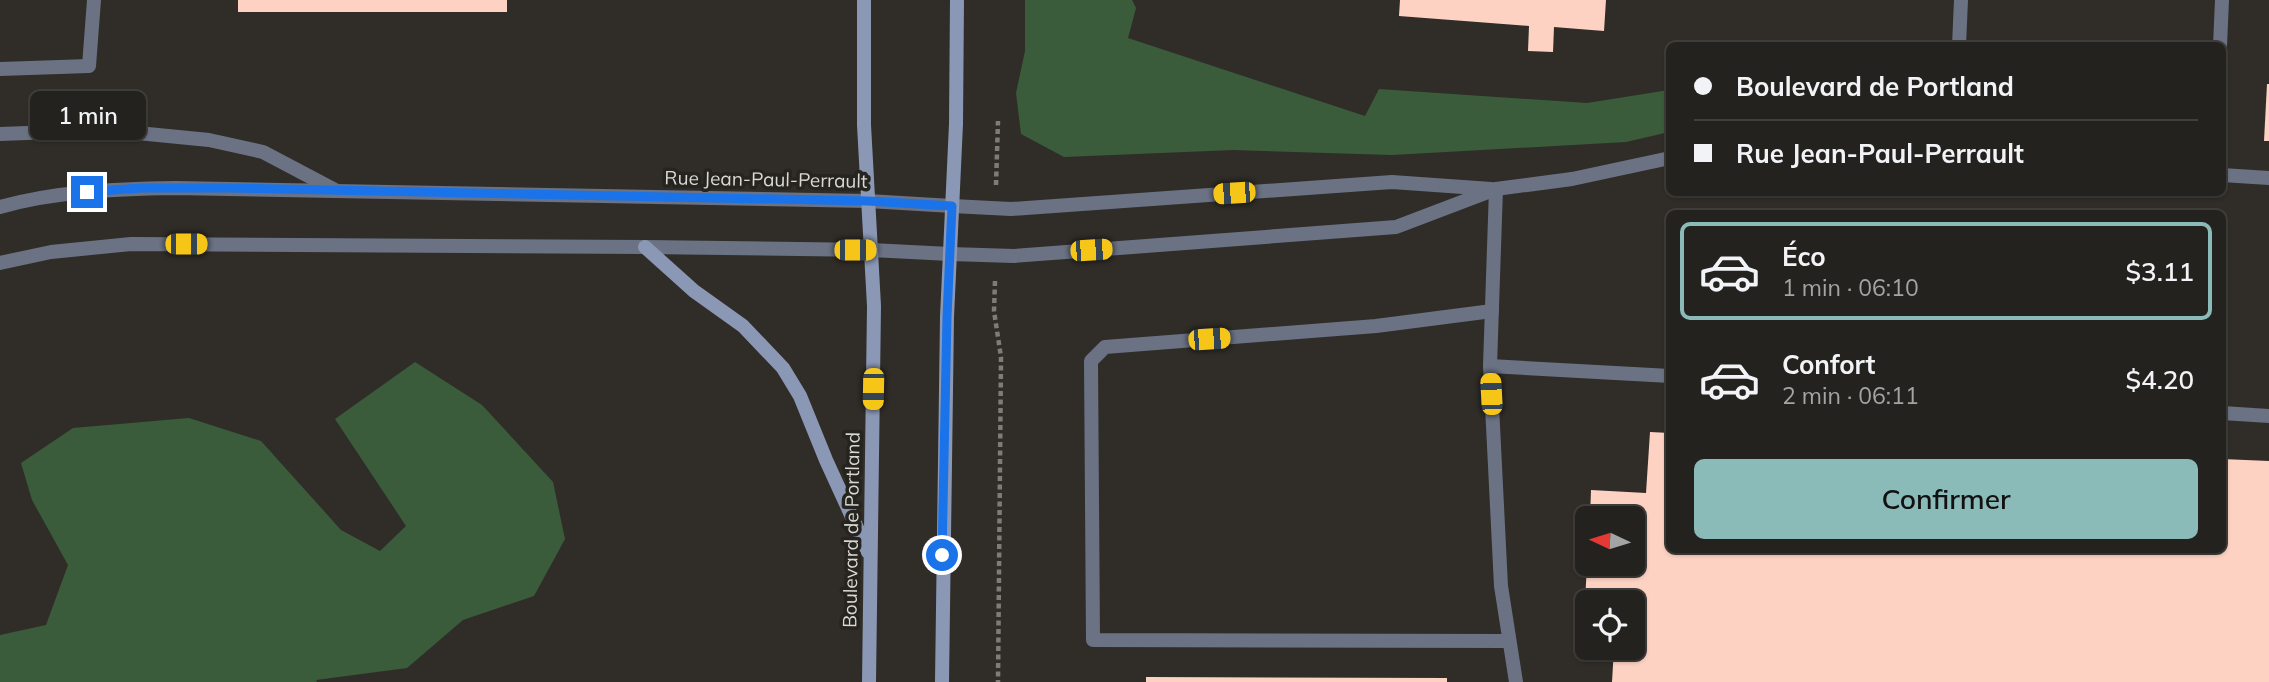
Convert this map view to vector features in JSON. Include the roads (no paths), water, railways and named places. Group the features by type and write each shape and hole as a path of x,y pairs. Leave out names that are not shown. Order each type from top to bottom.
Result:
{"main road":[{"name":"Boulevard de Portland","path":"864,0 863,108 874,306 869,682"},
{"path":"942,682 943,526 956,124 957,0"},
{"path":"645,247 694,291 743,326 783,368 808,412 826,460 870,555"}],"street":[{"path":"0,69 89,66 94,0"},
{"path":"1959,42 1961,0"},
{"path":"2220,42 2222,0"},
{"path":"0,134 107,130 209,140 263,152 335,190"},
{"path":"0,263 51,252 131,244 872,250 1014,256 1396,227 1496,189 1572,179 1666,159"},
{"path":"2226,175 2269,178"},
{"name":"Rue Jean-Paul-Perrault","path":"0,207 63,195 141,188 868,201 1010,209 1392,182 1496,189"},
{"path":"1496,189 1490,366 1501,586 1516,682"},
{"path":"1492,311 1376,326 1105,347 1091,361 1093,640 1509,641"},
{"path":"1490,366 1666,376"},
{"path":"2226,413 2269,416"}]}
